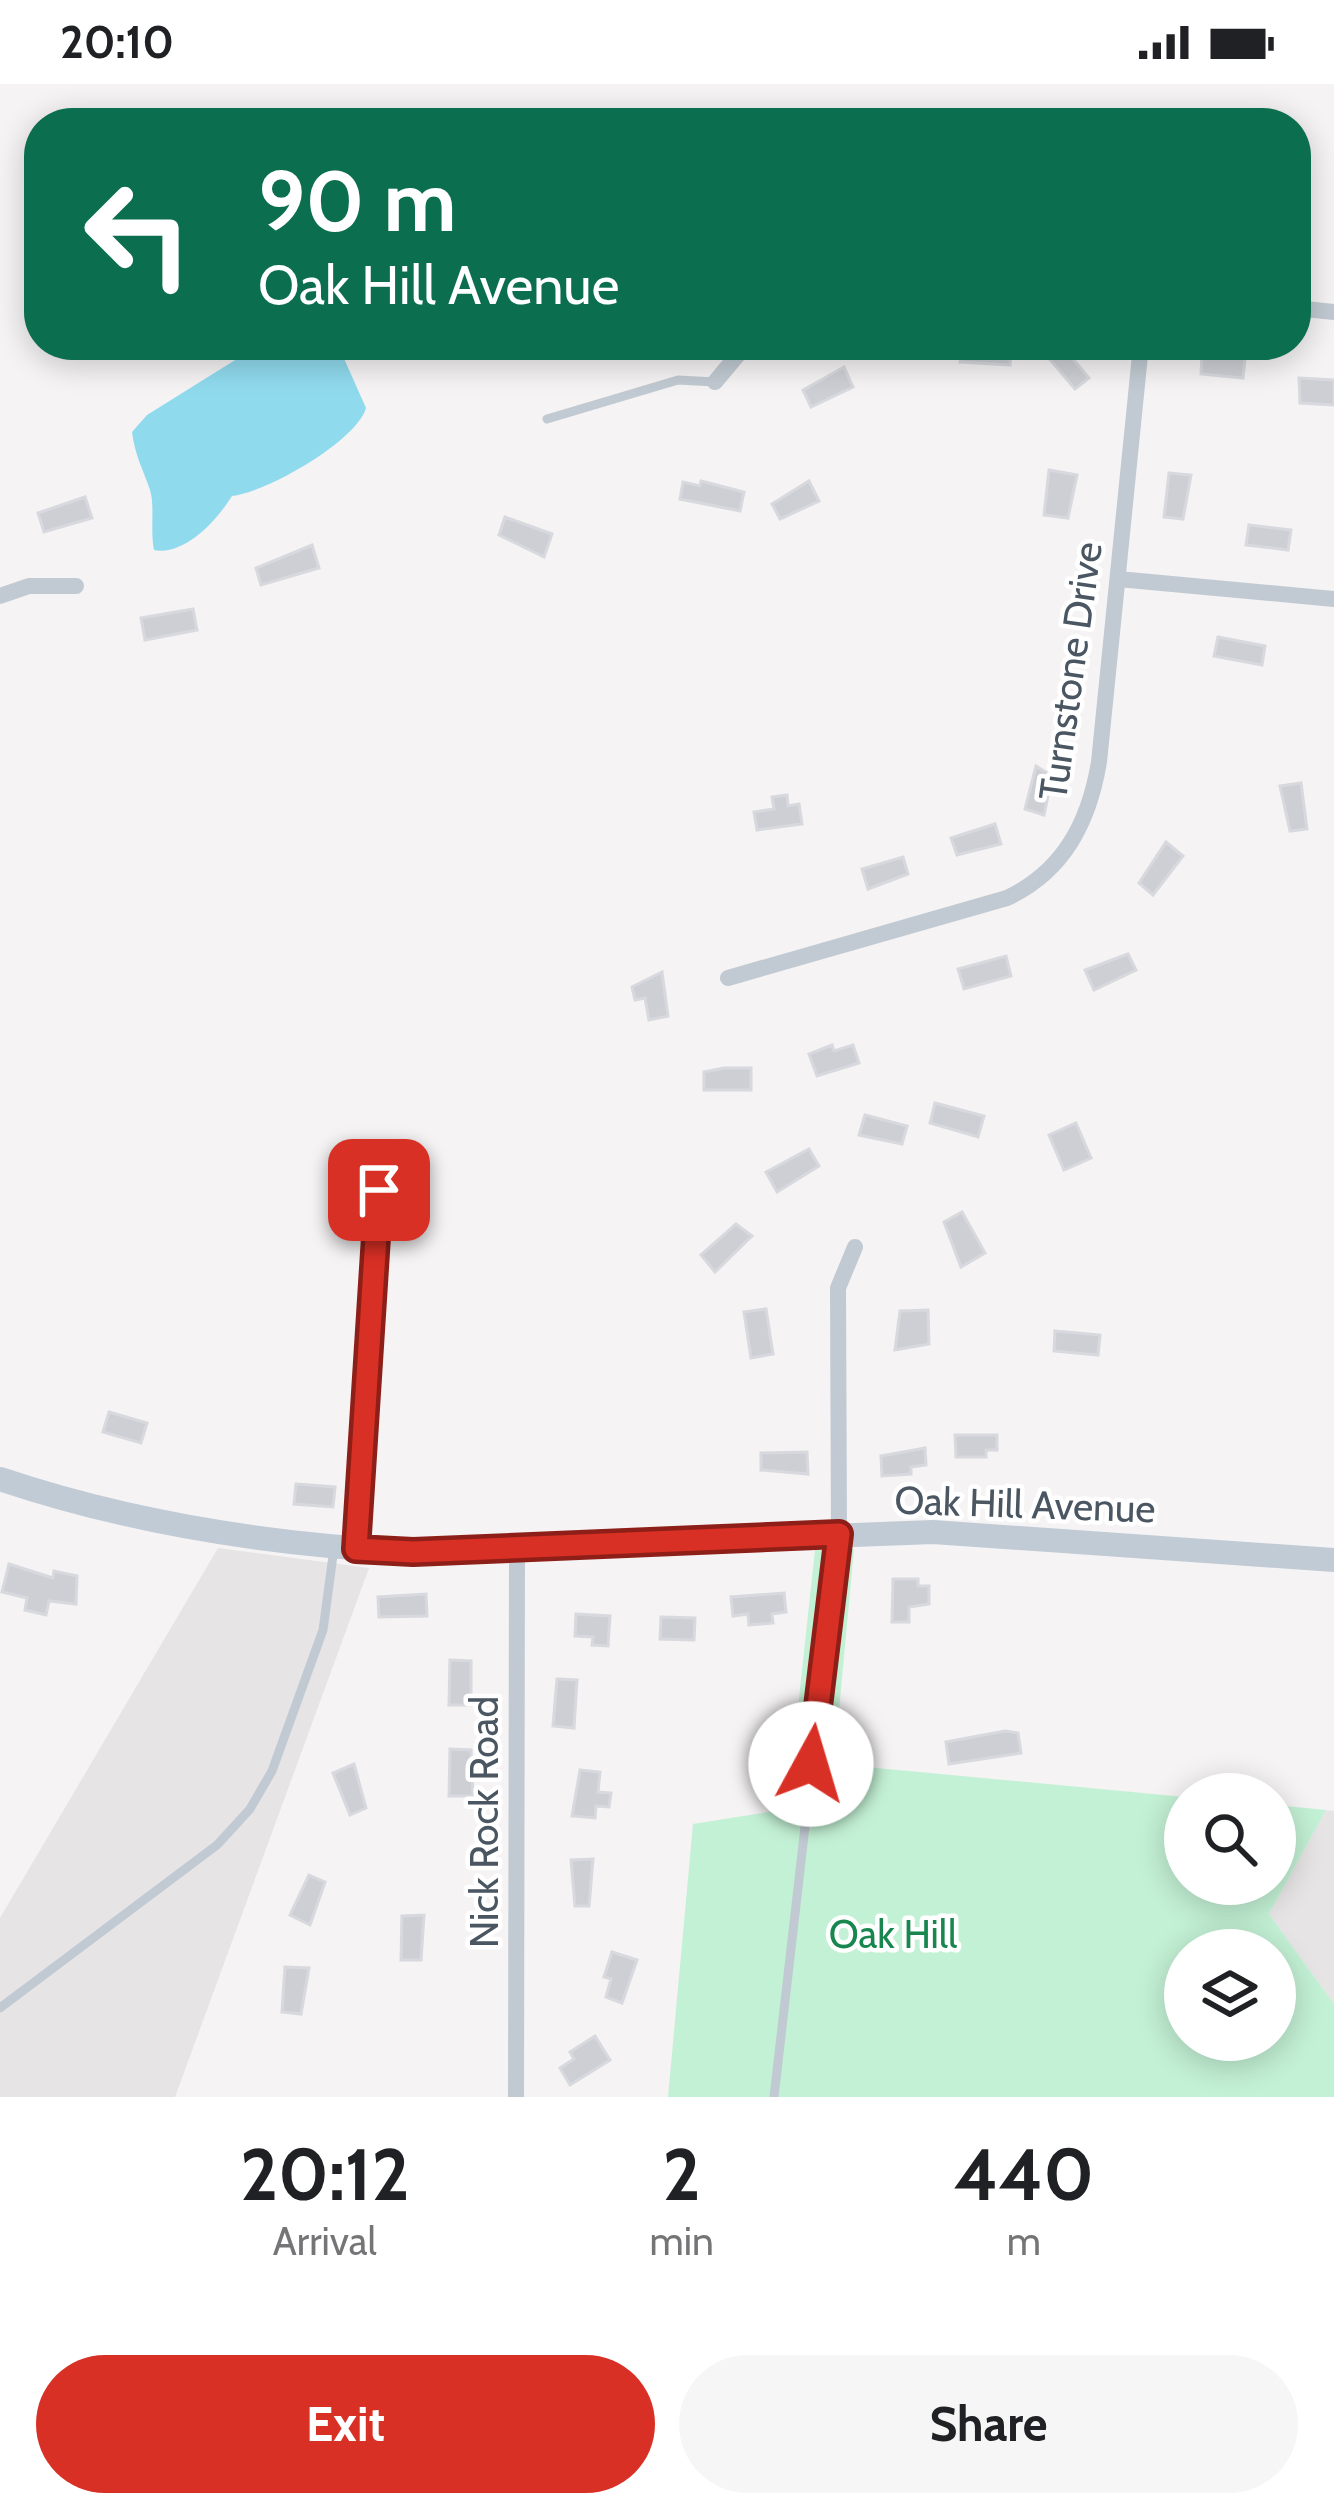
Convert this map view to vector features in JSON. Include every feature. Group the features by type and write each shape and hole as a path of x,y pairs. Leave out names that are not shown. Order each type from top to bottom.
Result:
{"main road":[{"name":"Oak Hill Avenue","path":"0,1479 165,1523 345,1549 839,1534 1021,1534 1334,1560"}],"street":[{"path":"716,382 734,360"},
{"name":"Turnstone Drive","path":"728,978 1007,898 1057,862 1080,830 1095,786 1140,360"},
{"path":"1118,579 1334,599"},
{"path":"0,596 29,586 76,586"},
{"path":"345,1549 379,1190"},
{"path":"839,1534 838,1288 854,1246"},
{"name":"Nick Rock Road","path":"516,2097 517,1547"}],"lane":[{"path":"547,418 678,380 716,382"},
{"path":"775,2097 839,1534"},
{"path":"0,2008 218,1845 250,1809 272,1771 323,1630 345,1549"}],"shaded area":[{"path":"218,1548 369,1568 175,2097 0,2097 0,1918"},
{"path":"1326,1810 1334,1811 1334,2004 1296,1951 1296,1929 1280,1929 1269,1914 1274,1905 1296,1905 1296,1865"}],"green space":[{"name":"Oak Hill","path":"854,1549 834,1764 1164,1795 1164,1905 1274,1905 1269,1914 1280,1929 1164,1929 1164,2061 1296,2061 1296,1951 1334,2004 1334,2097 668,2097 693,1824 787,1809 815,1550"},
{"name":"Oak Hill","path":"1296,1807 1326,1810 1296,1865"}],"water":[{"path":"235,360 345,360 366,408 328,450 265,486 232,496 209,525 188,542 166,550 154,550 151,496 132,432 147,415"}],"building":[{"path":"960,360 1010,360 1010,365"},
{"path":"1050,360 1074,360 1089,378 1075,389"},
{"path":"1202,360 1245,360 1243,378 1201,374"},
{"path":"844,367 853,387 811,407 803,390"},
{"path":"1299,378 1334,380 1334,405 1300,403"},
{"path":"1049,470 1077,475 1068,518 1044,515"},
{"path":"1169,473 1191,475 1183,519 1164,517"},
{"path":"701,481 744,492 740,511 680,499 683,482 700,486"},
{"path":"809,481 819,501 780,519 772,504"},
{"path":"85,497 92,518 44,532 38,513"},
{"path":"505,517 552,534 544,557 499,535"},
{"path":"1249,525 1291,530 1288,550 1246,545"},
{"path":"312,545 319,568 261,585 256,568"},
{"path":"193,609 197,630 145,640 141,618"},
{"path":"1218,637 1265,646 1262,665 1214,656"},
{"path":"1036,766 1052,776 1044,815 1025,809"},
{"path":"1301,783 1307,829 1290,831 1280,786"},
{"path":"787,795 788,806 799,804 802,824 757,830 754,812 774,809 772,797"},
{"path":"995,824 1001,844 957,855 951,838"},
{"path":"1166,842 1183,856 1153,895 1139,883"},
{"path":"903,857 908,874 868,889 862,869"},
{"path":"1128,954 1136,970 1094,990 1085,970"},
{"path":"1006,956 1011,976 964,989 958,969"},
{"path":"662,972 668,1016 649,1020 645,998 635,1000 632,987"},
{"path":"832,1045 834,1051 853,1045 859,1063 817,1076 809,1054"},
{"path":"751,1068 751,1090 704,1090 704,1072"},
{"path":"935,1103 984,1116 978,1137 930,1123"},
{"path":"865,1115 907,1126 902,1144 859,1135"},
{"path":"1076,1123 1091,1158 1064,1170 1049,1135"},
{"path":"809,1149 819,1166 777,1192 766,1172"},
{"path":"962,1212 985,1253 961,1267 944,1222"},
{"path":"736,1224 752,1236 715,1272 701,1255"},
{"path":"766,1309 773,1354 751,1358 744,1312"},
{"path":"928,1310 929,1344 895,1350 900,1311"},
{"path":"1055,1331 1100,1335 1098,1355 1054,1351"},
{"path":"109,1412 147,1423 141,1443 103,1432"},
{"path":"955,1435 997,1435 997,1450 986,1450 986,1457 956,1457"},
{"path":"925,1448 926,1465 911,1467 911,1474 882,1476 881,1456"},
{"path":"807,1452 808,1474 761,1470 761,1453"},
{"path":"296,1484 335,1487 333,1507 294,1504"},
{"path":"9,1564 53,1578 54,1571 77,1576 76,1604 49,1601 46,1615 25,1610 27,1598 2,1592"},
{"path":"893,1579 918,1579 918,1586 929,1586 929,1604 909,1607 909,1622 892,1622"},
{"path":"784,1593 786,1612 772,1614 773,1623 749,1625 748,1614 733,1616 731,1597"},
{"path":"426,1594 427,1616 379,1617 378,1597"},
{"path":"576,1614 610,1616 608,1646 592,1645 593,1637 575,1636"},
{"path":"661,1617 695,1618 694,1640 660,1639"},
{"path":"450,1660 471,1661 471,1705 449,1705"},
{"path":"557,1679 577,1680 574,1728 553,1726"},
{"path":"1018,1733 1021,1753 949,1764 946,1742"},
{"path":"450,1749 471,1750 473,1796 449,1796"},
{"path":"354,1764 366,1808 350,1815 333,1773"},
{"path":"580,1770 600,1772 598,1792 611,1793 609,1807 596,1806 595,1818 572,1816"},
{"path":"593,1859 589,1906 575,1906 571,1860"},
{"path":"309,1875 325,1882 310,1925 290,1915"},
{"path":"424,1915 421,1960 401,1960 402,1916"},
{"path":"612,1952 637,1960 622,2003 606,1997 611,1979 604,1977"},
{"path":"285,1967 309,1968 301,2014 282,2012"},
{"path":"595,2036 610,2060 570,2085 560,2068 574,2059 570,2052"}],"route":[{"path":"379,1190 356,1549 413,1552 839,1534 811,1764"}]}
